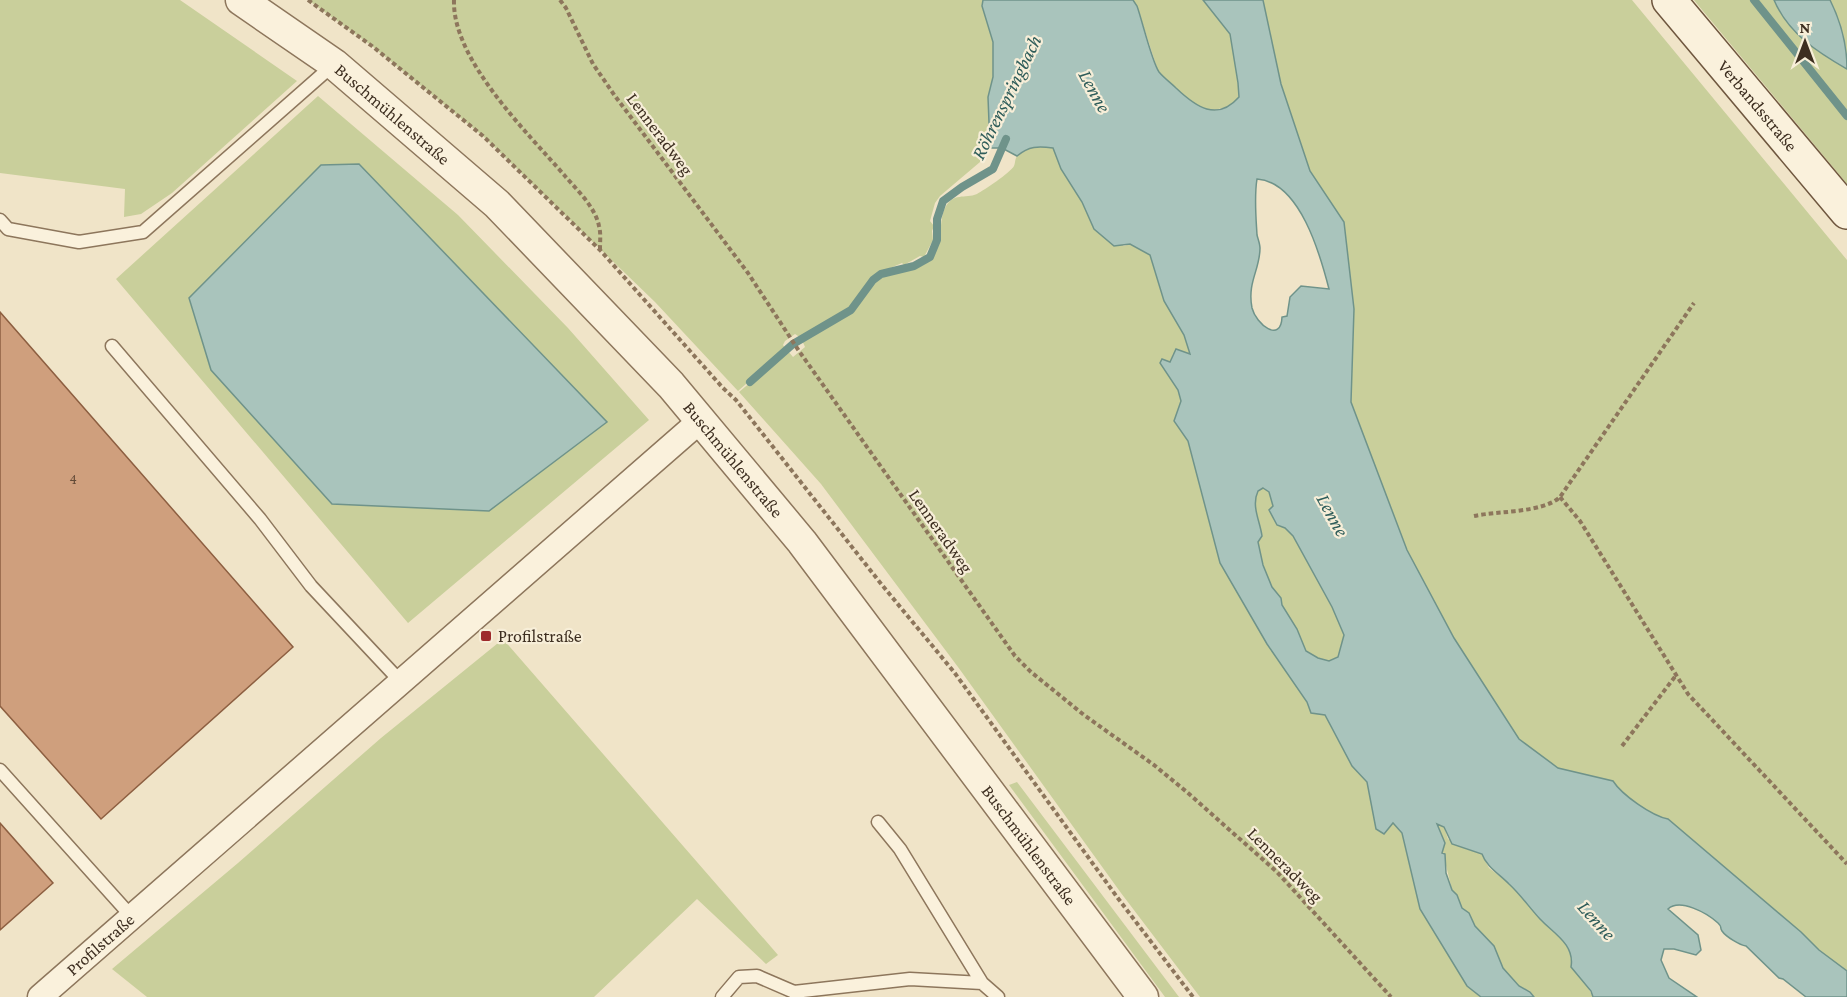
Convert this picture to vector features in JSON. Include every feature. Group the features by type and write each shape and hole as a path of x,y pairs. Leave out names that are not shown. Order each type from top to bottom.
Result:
{"main road":[{"name":"Verbandsstraße","path":"1669,0 1847,212"}],"street":[{"name":"Buschmühlenstraße","path":"241,0 334,64 496,204 671,385 802,542 1143,997"},
{"name":"Profilstraße","path":"40,997 701,420"}],"lane":[{"path":"0,220 8,229 79,242 143,232 334,64"},
{"path":"112,346 260,519 311,586 401,682"},
{"path":"0,770 132,917"},
{"path":"878,822 900,849 982,983 998,997"},
{"path":"722,997 739,977 756,976 794,992 910,979 982,983"}],"path":[{"path":"308,0 372,46 483,136 600,249 670,330 736,400 954,672 1110,888 1193,997"},
{"path":"454,0 454,11 470,57 489,87 587,201 599,225 600,249"},
{"name":"Lenneradweg","path":"560,0 593,64 748,273 799,351 1015,656 1084,715 1154,765 1188,793 1277,872 1391,997"},
{"path":"1474,516 1555,502 1694,303"},
{"path":"1560,497 1580,521 1688,694 1847,864"},
{"path":"847,550 852,546"},
{"path":"877,589 882,585"},
{"path":"1622,746 1677,674"}],"green space":[{"path":"0,0 180,0 297,81 172,193 141,214 124,217 125,189 0,173"},
{"path":"308,0 983,0 982,6 993,42 993,77 988,98 990,148 980,162 940,196 935,203 930,221 934,226 933,240 924,257 920,256 904,265 902,263 876,274 851,309 878,278 919,267 930,260 937,248 943,213 948,203 955,198 977,194 991,185 1012,169 1016,158 1023,150 1038,147 1053,148 1061,169 1082,202 1094,229 1124,246 1130,244 1150,255 1164,301 1184,335 1190,355 1173,354 1170,362 1160,363 1178,390 1181,401 1174,421 1188,441 1220,563 1307,702 1311,713 1325,715 1352,766 1367,782 1376,829 1393,823 1402,833 1420,909 1467,986 1481,997 1200,997 821,484 739,392 788,351 793,357 805,347 801,338 795,334 785,341 783,345 786,349 738,391 655,302 483,136 372,46"},
{"path":"1133,0 1203,0 1230,34 1239,97 1231,106 1210,111 1197,106 1158,71"},
{"path":"1263,0 1632,0 1847,260 1847,971 1819,950 1801,932 1668,819 1638,804 1613,781 1558,768 1519,739 1454,638 1407,550 1351,402 1354,309 1344,222 1310,171 1281,84"},
{"path":"1694,0 1847,0 1847,184 1698,5"},
{"path":"318,96 458,215 568,328 649,420 408,623 116,279"},
{"path":"1263,488 1269,492 1273,506 1269,510 1277,525 1285,528 1293,536 1332,607 1344,635 1338,657 1329,661 1306,651 1263,565 1258,542 1262,536 1255,502 1258,491"},
{"path":"503,639 778,955 766,964 697,899 594,997 147,997 112,969 381,738"},
{"path":"1017,782 1179,997 1165,997 1009,785"},
{"path":"1436,824 1444,827 1448,839 1468,850 1482,854 1489,868 1511,885 1542,921 1556,931 1565,943 1593,997 1534,997 1530,991 1519,986 1503,968 1494,946 1475,926 1469,913 1462,908 1457,895 1452,890"}],"water":[{"name":"Lenne","path":"983,0 1133,0 1159,72 1191,101 1207,109 1215,110 1231,105 1239,97 1238,83 1230,34 1203,0 1263,0 1281,84 1310,171 1344,222 1354,309 1351,402 1407,550 1454,638 1519,739 1558,768 1613,781 1638,804 1668,819 1801,932 1819,950 1847,971 1847,997 1806,997 1779,978 1746,946 1727,936 1713,919 1701,911 1679,905 1668,909 1698,935 1701,950 1696,955 1674,949 1664,949 1661,960 1669,978 1697,997 1593,997 1591,991 1571,967 1570,952 1562,940 1490,866 1482,854 1452,844 1444,827 1437,824 1445,843 1442,853 1445,854 1446,873 1462,908 1469,913 1475,926 1494,946 1503,968 1519,986 1534,997 1481,997 1467,986 1420,909 1402,833 1393,823 1384,834 1376,829 1367,782 1352,766 1325,715 1311,713 1307,702 1267,644 1220,563 1188,441 1174,421 1181,401 1178,390 1160,363 1162,359 1170,362 1176,349 1190,354 1184,335 1164,301 1150,255 1130,244 1114,246 1094,229 1082,202 1061,169 1053,148 1034,148 1017,156 1002,148 990,148 988,97 993,77 993,42 982,6","holes":["1257,179 1272,183 1296,206 1314,240 1329,289 1301,286 1290,297 1287,316 1282,317 1281,325 1273,330 1268,329 1258,320 1254,314 1251,299 1260,248 1256,214","1263,488 1269,492 1273,506 1269,510 1277,525 1285,528 1293,536 1332,607 1344,635 1338,657 1329,661 1306,651 1263,565 1258,542 1262,536 1255,502 1258,491"]},
{"path":"1774,0 1830,0 1843,33 1847,69 1825,56 1795,32"},
{"path":"359,164 607,422 489,511 332,504 211,370 189,298 321,165"}],"building":[{"path":"0,312 293,647 101,819 0,706"},
{"path":"0,823 53,883 0,930"}],"waterway":[{"path":"1754,0 1847,116"},
{"name":"Röhrenspringbach","path":"750,382 793,344 851,310 873,280 881,274 914,266 930,257 937,240 937,219 943,201 993,169 1006,139"}],"place":[{"name":"Profilstraße","path":"486,636"}]}
